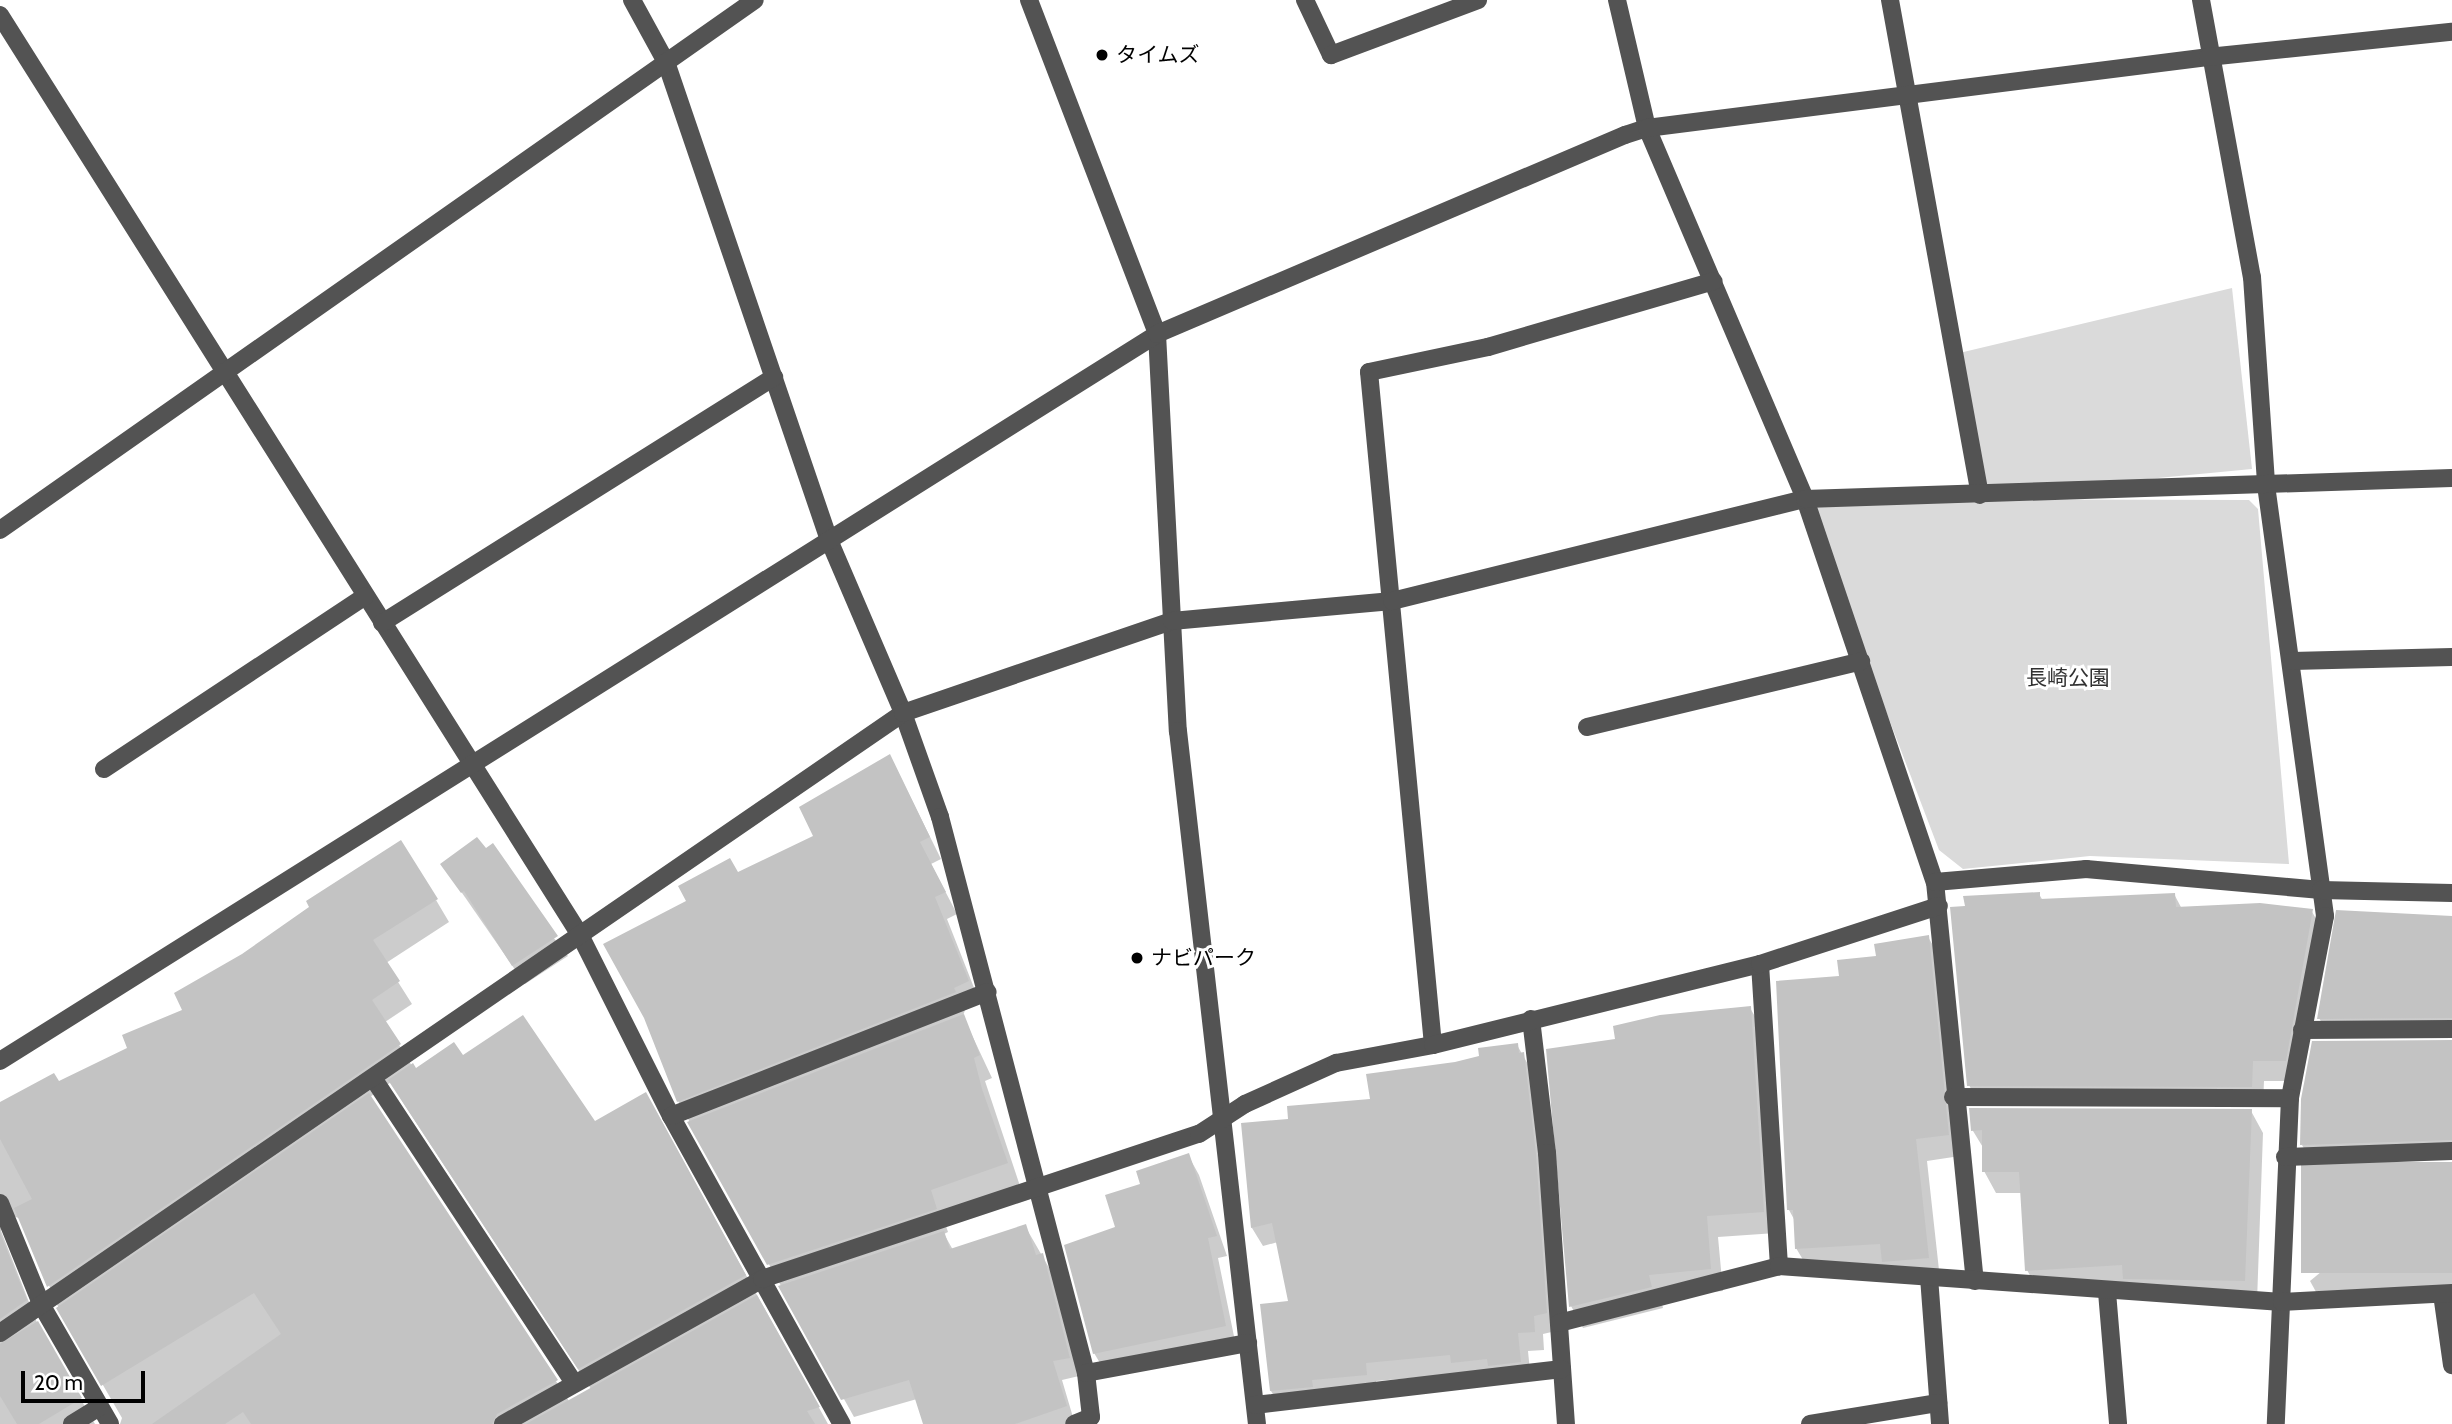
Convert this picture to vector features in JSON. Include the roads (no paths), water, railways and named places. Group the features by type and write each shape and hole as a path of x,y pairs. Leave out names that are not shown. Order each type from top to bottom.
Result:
{"street":[{"path":"632,0 667,62 829,540 903,713 940,817 1040,1187 1086,1373 1091,1417 1074,1424"},
{"path":"0,530 755,0"},
{"path":"1029,0 1157,334 1178,731 1257,1424"},
{"path":"1305,0 1331,55 1478,0"},
{"path":"1616,0 1647,128 1805,499 1935,882 1953,1097 1975,1281"},
{"path":"1890,0 1980,495"},
{"path":"2201,0 2208,57 2252,277 2266,485 2325,916 2290,1098 2285,1157 2276,1424"},
{"path":"0,15 580,935 671,1116 842,1424"},
{"path":"0,1061 1157,334 1647,128 1909,98 2208,57 2452,32"},
{"path":"1433,1045 1368,372 1488,347 1714,281"},
{"path":"382,623 774,377"},
{"path":"6,1329 903,713 1172,621 1392,601 1805,499 2452,478"},
{"path":"104,769 365,596"},
{"path":"2292,661 2452,657"},
{"path":"1587,727 1861,661"},
{"path":"1935,882 2086,869 2321,890 2452,893"},
{"path":"503,1424 762,1279 1199,1134 1245,1104 1336,1063 1433,1045 1760,964 1939,906"},
{"path":"1760,964 1779,1266"},
{"path":"671,1116 988,992"},
{"path":"1531,1019 1547,1153 1566,1424"},
{"path":"2302,1030 2452,1029"},
{"path":"373,1078 575,1383"},
{"path":"1953,1097 2290,1098"},
{"path":"2285,1157 2452,1151"},
{"path":"0,1203 42,1306 110,1424"},
{"path":"1559,1323 1779,1266 2107,1292 2281,1302 2447,1293 2452,1364"},
{"path":"1929,1277 1940,1424"},
{"path":"2107,1292 2118,1424"},
{"path":"1086,1373 1248,1343"},
{"path":"1255,1405 1562,1369"},
{"path":"1810,1424 1938,1403"},
{"path":"72,1424 99,1407"}],"place":[{"name":"タイムズ","path":"1102,55"},
{"name":"ナビパーク","path":"1137,958"}],"park label":[{"name":"長崎公園","path":"2068,678"}]}
